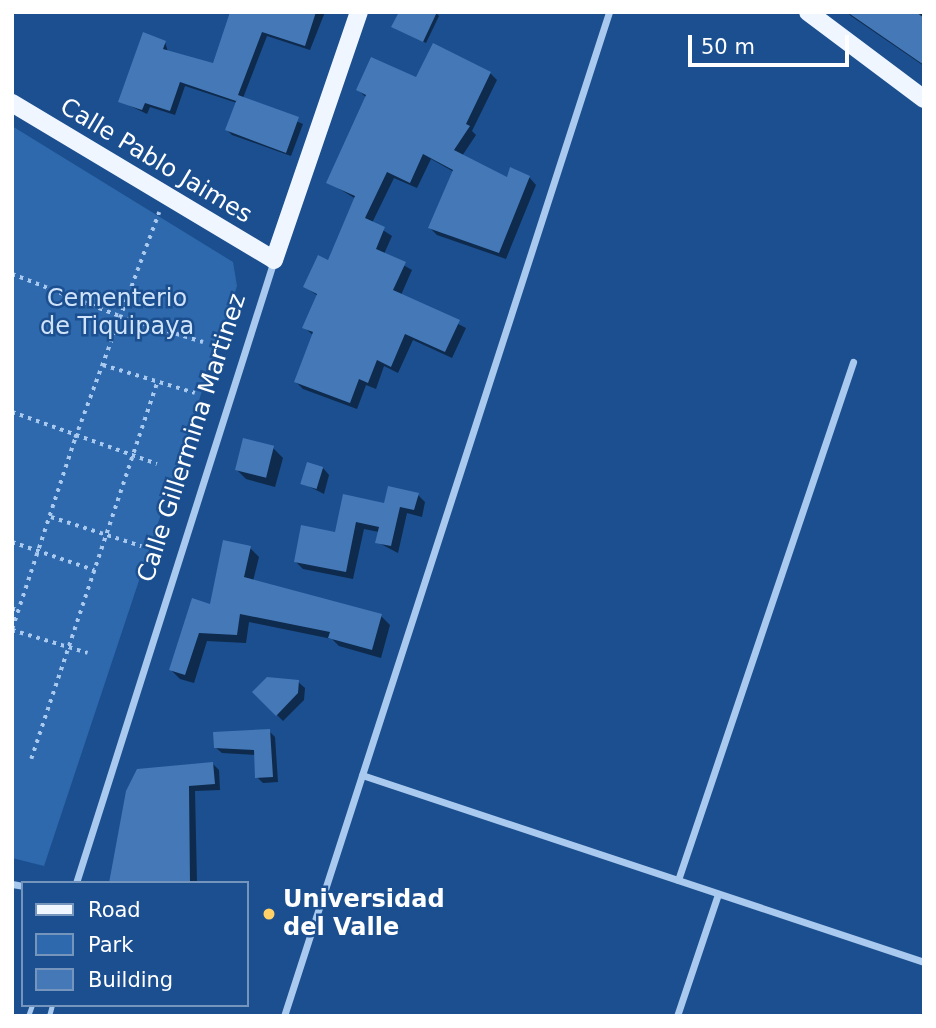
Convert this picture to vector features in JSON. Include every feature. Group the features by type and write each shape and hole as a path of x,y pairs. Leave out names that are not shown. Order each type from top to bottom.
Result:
{"main road":[{"name":"Calle Gillermina Martinez","path":"274,260 359,12"},
{"path":"808,12 923,96"},
{"name":"Calle Pablo Jaimes","path":"12,103 274,260"}],"street":[{"path":"284,1016 609,12"},
{"name":"Calle Gillermina Martinez","path":"76,881 274,260"},
{"path":"678,880 853,362"},
{"path":"362,775 924,962"},
{"path":"677,1016 718,894"}],"path":[{"path":"88,653 12,629 40,555 75,438 164,194"},
{"path":"12,274 120,316 202,342"},
{"path":"103,365 195,393"},
{"path":"31,759 157,382"},
{"path":"12,412 75,438 157,464"},
{"path":"51,517 141,547"},
{"path":"12,542 40,555 94,570"},
{"path":"12,608 19,611"}],"green space":[{"name":"Cementerio de Tiquipaya","path":"12,126 233,262 237,286 44,866 12,858"}],"building":[{"path":"230,12 316,12 305,46 262,32 238,95 299,117 286,153 225,130 238,96 236,101 180,82 170,111 145,103 142,110 118,102 143,32 166,41 163,49 213,63"},
{"path":"399,12 437,12 423,42 391,27"},
{"path":"847,12 916,12 924,18 924,65"},
{"path":"433,43 491,72 466,124 470,126 454,150 507,177 510,167 530,176 499,253 428,228 453,170 423,154 410,183 387,172 365,218 385,227 376,249 406,262 393,290 460,320 445,352 405,334 391,367 377,360 368,383 359,379 350,403 294,382 313,332 302,328 317,294 303,287 318,255 328,260 355,196 326,183 366,95 356,90 371,57 416,77"},
{"path":"243,438 274,446 266,478 235,470"},
{"path":"307,462 323,467 317,489 300,484"},
{"path":"388,486 419,493 414,510 400,507 391,546 375,543 379,527 356,522 346,572 294,562 301,525 335,532 343,494 384,503"},
{"path":"223,540 251,546 244,577 382,614 372,650 328,638 330,632 240,614 237,635 199,633 185,675 169,670 192,598 210,604"},
{"path":"267,677 299,680 298,693 276,716 252,692"},
{"path":"270,729 273,777 255,778 254,750 214,748 213,732"},
{"path":"213,762 215,784 189,786 190,881 109,881 126,791 137,769"}],"place":[{"name":"Universidad del Valle","path":"269,914"}]}
